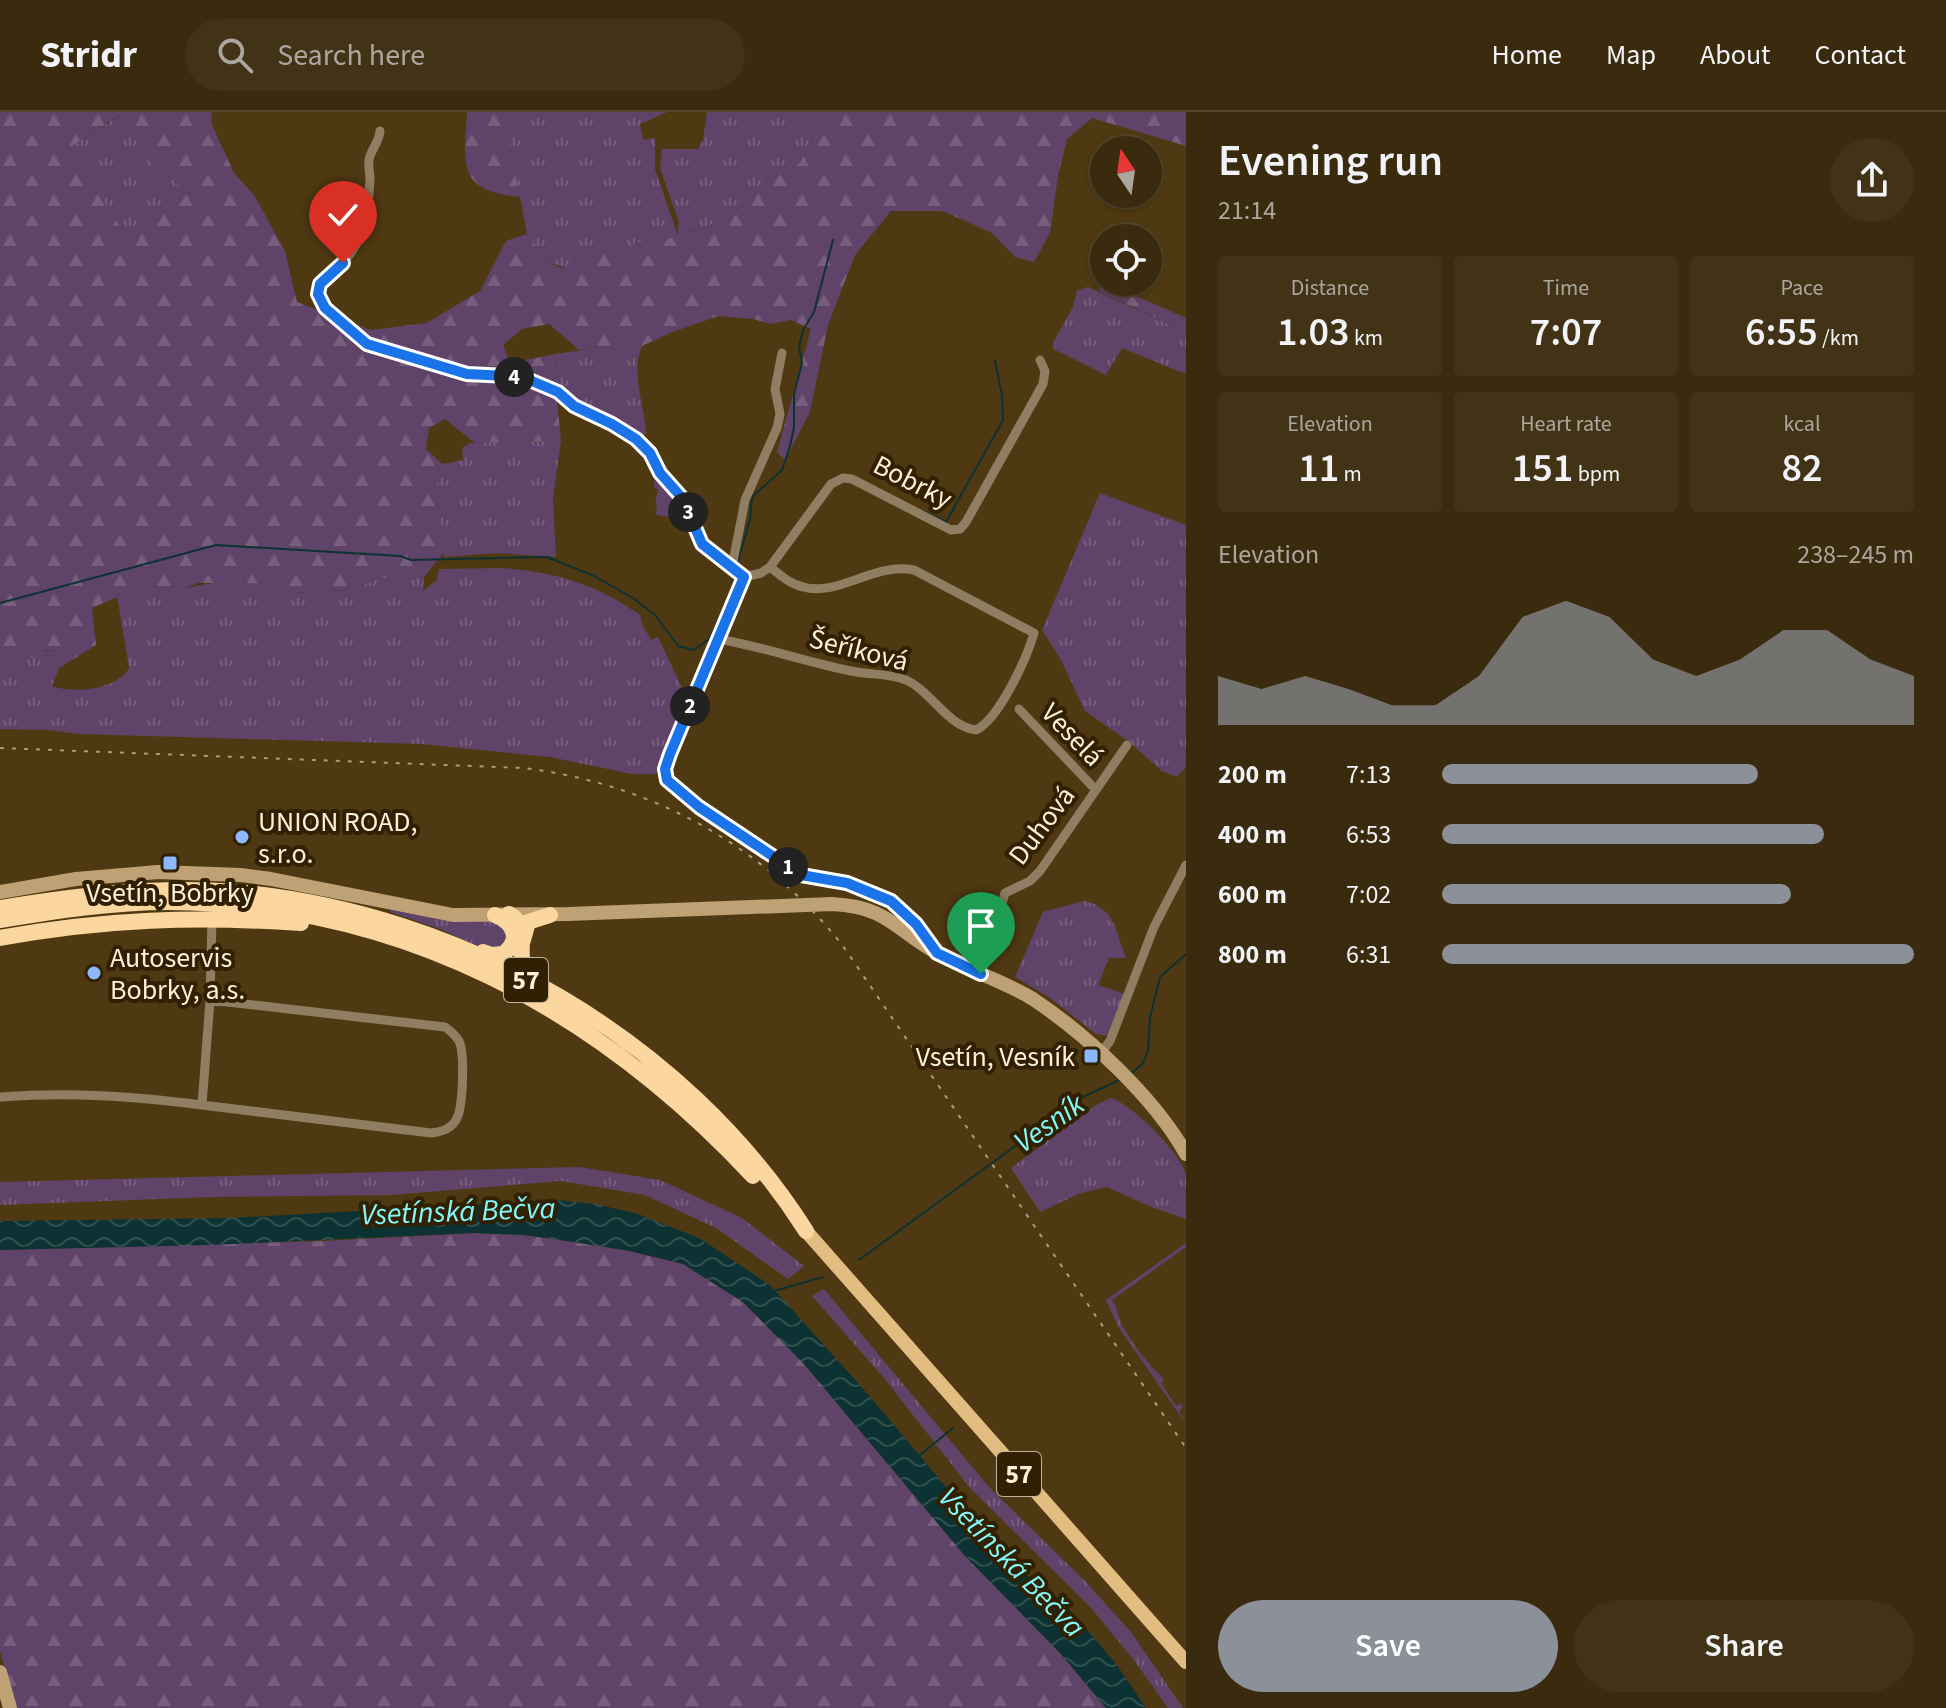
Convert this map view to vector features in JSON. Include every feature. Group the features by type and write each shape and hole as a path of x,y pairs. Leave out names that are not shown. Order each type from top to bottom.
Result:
{"highway":[{"name":"57","path":"0,908 111,892 209,891 258,894 320,904 410,929 492,962 634,1046 705,1107 784,1198 806,1231"},
{"name":"57","path":"0,920 158,902 233,905 319,916 439,953 569,1020 624,1058 704,1126 806,1231"},
{"path":"514,922 528,922 550,915"},
{"path":"0,938 105,922 212,919 331,926 439,953"},
{"path":"410,929 450,937 495,955 511,948 515,936 514,922"},
{"path":"514,922 521,956 528,972 589,1010 634,1046"}],"main road":[{"name":"57","path":"806,1231 1186,1662"}],"street":[{"path":"380,131 380,141 369,157 370,176 363,233 358,246 334,274 320,284 318,294 325,308 367,344 467,374 508,376 532,381 558,392 574,406 624,432 650,453 660,473 683,499 702,544 744,577"},
{"path":"732,567 745,500 777,428 780,414 775,389 782,353"},
{"name":"Bobrky","path":"770,567 831,484 843,478 852,479 951,530 960,529 1043,384 1045,371 1040,360"},
{"path":"744,577 770,567"},
{"name":"Šeříková","path":"718,639 911,682 961,725 976,730 991,718 1029,649 1034,633 914,570 895,567 813,589 791,582 770,567"},
{"path":"744,577 670,754 665,769 667,780 699,807 801,875 847,883 891,901 916,924 937,953"},
{"name":"Veselá","path":"1019,709 1095,789"},
{"name":"Duhová","path":"981,974 1005,893 1030,881 1040,871 1127,745"},
{"path":"1101,1053 1110,1041 1154,927 1186,865"},
{"path":"0,892 120,874 214,873 282,881 453,915 514,922 550,915 832,904 872,909 937,953 1031,998 1101,1053 1125,1077 1186,1154"},
{"path":"202,1105 212,919"},
{"path":"0,1097 118,1095 431,1133 450,1127 457,1119 462,1052 453,1033 445,1027 210,1000"},
{"path":"0,1672 10,1708"}],"green space":[{"path":"0,112 211,112 212,125 234,173 254,195 285,251 297,302 371,330 427,323 480,291 506,241 527,234 549,263 560,268 640,242 652,243 678,236 678,222 684,234 730,218 773,177 790,172 801,161 812,140 812,112 1186,112 1186,146 1162,139 1162,136 1092,118 1067,139 1050,233 1034,262 1015,257 992,233 943,211 891,211 855,255 828,325 810,412 785,460 777,452 811,329 791,320 771,324 719,316 642,346 632,342 579,350 549,324 522,329 503,345 510,363 556,354 555,380 561,441 475,443 445,419 429,428 426,449 442,464 436,472 444,552 424,577 393,581 383,577 346,590 293,593 267,584 248,583 230,586 198,583 185,588 143,586 92,608 96,645 59,668 56,651 47,650 0,671","holes":["119,115 154,165 189,193 130,241 68,149"]},
{"path":"467,112 504,112 520,197 485,189 475,182 466,161"},
{"path":"504,112 667,112 640,124 643,140 655,138 655,169 678,236 652,243 640,242 564,267 549,263 527,234"},
{"path":"707,112 812,112 812,140 801,161 790,172 773,177 730,218 683,234 660,168 662,149 698,149 703,140"},
{"path":"120,115 154,165 189,193 130,241 68,149"},
{"path":"1088,287 1090,296 1108,296 1186,332 1186,374 1122,348 1106,375 1053,349 1053,343 1073,307 1077,290"},
{"path":"1110,296 1136,296 1186,318 1186,332"},
{"path":"632,342 642,346 637,368 646,434 641,436 575,402 555,380 556,354"},
{"path":"561,441 553,499 556,557 499,553 444,557 436,472 442,464 463,460 462,448 470,443"},
{"path":"655,474 684,507 681,519 656,515 658,489 654,488"},
{"path":"1100,493 1186,525 1186,767 1177,777 1162,771 1128,741 1085,711 1061,660 1042,630"},
{"path":"502,568 558,576 607,595 640,615 651,640 658,637 686,696 661,770 655,774 632,774 550,757 422,744 0,729 0,671 27,657 56,651 59,668 52,686 71,690 105,685 123,675 129,668 117,595 143,586 185,588 213,583 230,586 248,583 267,584 293,593 346,590 384,577 393,581 424,577 423,591 437,580 439,569"},
{"path":"1084,901 1095,904 1108,915 1126,958 1109,958 1098,985 1125,994 1107,1036 1096,1034 1050,998 1015,977 1043,912"},
{"path":"391,909 497,920 505,923 507,946 485,950 440,929 390,912"},
{"path":"1110,1098 1141,1118 1182,1164 1186,1174 1186,1219 1107,1187 1081,1193 1040,1212 1011,1168 1093,1107"},
{"path":"579,1167 660,1180 742,1218 804,1266 788,1279 716,1228 645,1195 561,1181 391,1195 213,1197 0,1205 0,1182"},
{"path":"474,1233 567,1241 630,1251 683,1264 743,1302 804,1364 965,1556 1061,1654 1106,1708 16,1708 0,1651 0,1250 323,1241"},
{"path":"1186,1243 1186,1247 1112,1300 1131,1339 1164,1379 1161,1383 1176,1406 1181,1404 1183,1407 1179,1411 1186,1424 1119,1328 1106,1300"},
{"path":"824,1289 989,1487 1085,1581 1131,1632 1183,1708 1168,1708 1092,1609 970,1488 884,1378 812,1296"}],"water":[{"name":"Vsetínská Bečva","path":"555,1200 596,1204 638,1214 701,1239 770,1285 866,1392 1012,1565 1054,1594 1074,1614 1117,1665 1146,1708 1106,1708 1061,1654 965,1556 804,1364 743,1302 683,1264 630,1251 567,1241 474,1233 210,1245 0,1250 0,1221 230,1218"}],"waterway":[{"path":"738,561 750,520 752,497 782,470 790,446 794,427 794,394 802,363 799,347 803,330 814,312 833,240"},
{"path":"923,511 946,522 1003,420 995,361"},
{"path":"0,603 216,545 400,556 411,560 547,557 594,576 633,598 655,615 678,646 694,650 709,639 734,589"},
{"name":"Vesník","path":"1131,1074 1143,1063 1148,1051 1150,1017 1160,977 1186,954"},
{"name":"Vesník","path":"859,1260 1081,1098 1119,1080"},
{"name":"Vesník","path":"774,1291 823,1277"},
{"path":"920,1455 953,1428"}],"railway":[{"path":"0,748 524,768 617,788 702,825 777,878 812,910 843,946 1186,1448"}],"place":[{"name":"UNION ROAD, s.r.o.","path":"242,837"},
{"name":"Vsetín, Bobrky","path":"170,863"},
{"name":"Autoservis Bobrky, a.s.","path":"94,973"},
{"name":"Vsetín, Vesník","path":"1091,1056"}],"route":[{"path":"343,263 320,284 318,294 325,308 367,344 467,374 508,376 532,381 558,392 574,406 612,424 636,439 650,453 660,473 683,499 702,544 744,577 679,730 665,769 667,780 699,807 801,875 847,883 891,901 916,924 937,953 981,974"}]}
